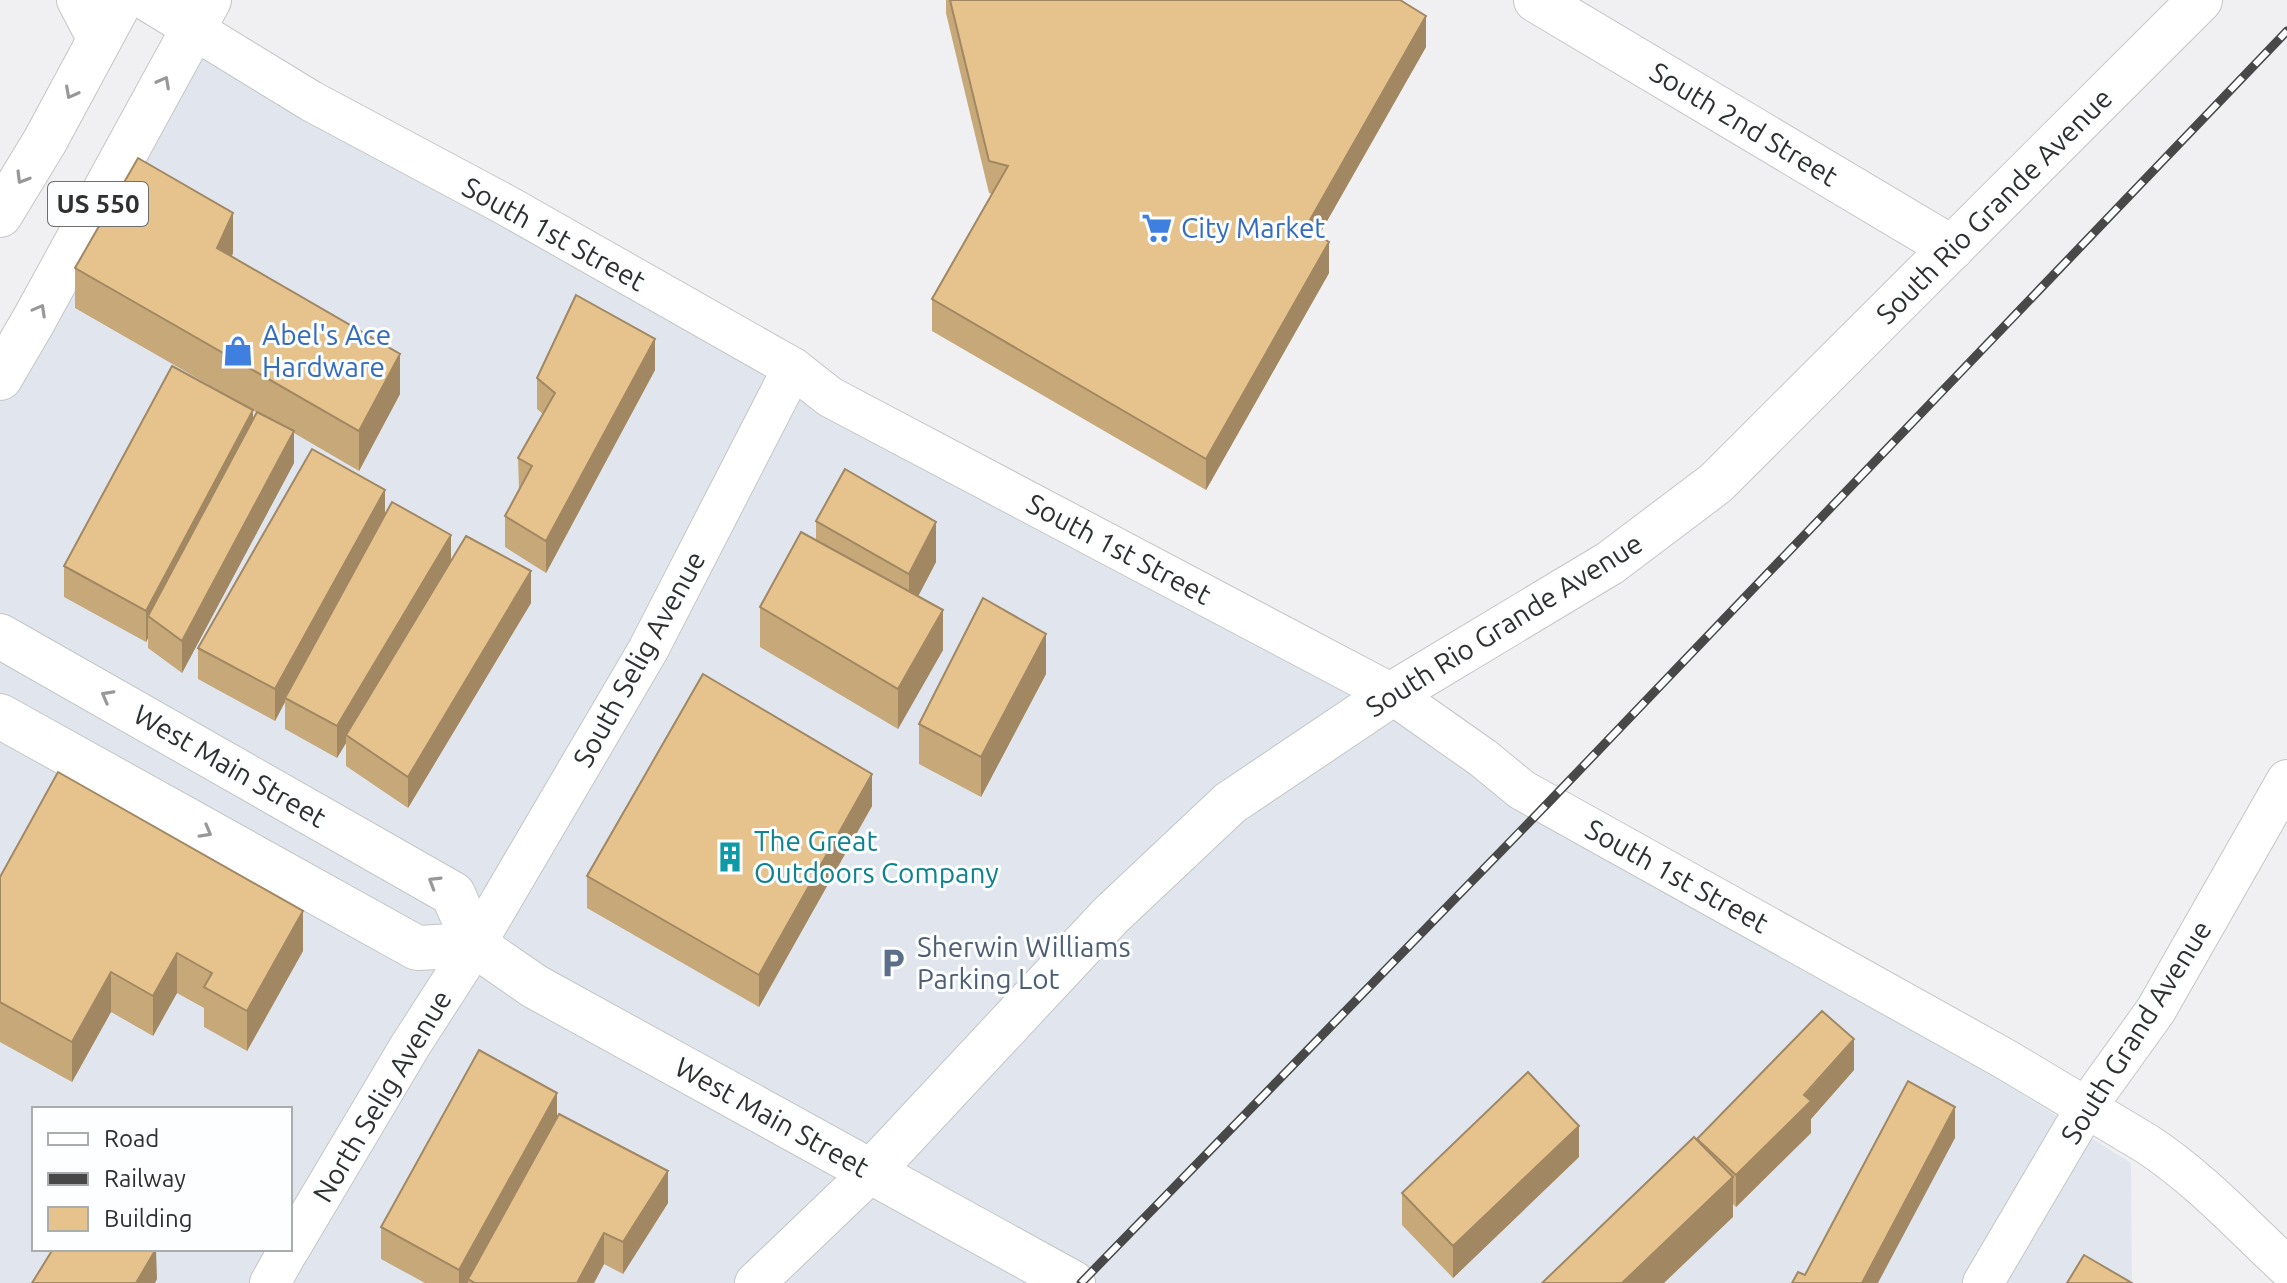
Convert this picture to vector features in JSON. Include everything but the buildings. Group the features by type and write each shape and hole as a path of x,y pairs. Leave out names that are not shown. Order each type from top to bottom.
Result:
{"main road":[{"name":"US 550","path":"0,215 45,141 121,0"},
{"name":"South 2nd Street","path":"1536,0 1952,248"},
{"name":"South Rio Grande Avenue","path":"870,1173 1110,916 1230,803 1392,694 1610,563 1716,483 2200,0"},
{"name":"US 550","path":"0,378 200,15"},
{"name":"West Main Street","path":"0,636 453,894 475,945 534,986 1073,1283"},
{"path":"0,716 417,948 475,945"}],"street":[{"path":"77,0 99,42"},
{"name":"South 1st Street","path":"146,0 200,15 324,109 504,204 793,368 830,397 1392,694 1483,758 1522,790 2087,1106 2164,1155 2228,1209 2287,1267"},
{"name":"South Selig Avenue","path":"475,945 648,650 793,368"},
{"name":"South Grand Avenue","path":"1983,1283 2087,1106 2156,1010 2287,780"},
{"name":"North Selig Avenue","path":"292,1245 410,1046 475,945"},
{"path":"755,1283 870,1173"},
{"name":"North Selig Avenue","path":"270,1283 288,1251"}],"shaded area":[{"path":"192,29 1392,694 2131,1163 2132,1283 0,1283 0,383"}],"railway":[{"path":"1081,1283 1547,804 2287,31"}],"place":[{"name":"City Market","path":"1157,228"},
{"name":"Abel's Ace Hardware","path":"238,351"},
{"name":"The Great Outdoors Company","path":"730,857"},
{"name":"Sherwin Williams Parking Lot","path":"893,963"}]}
